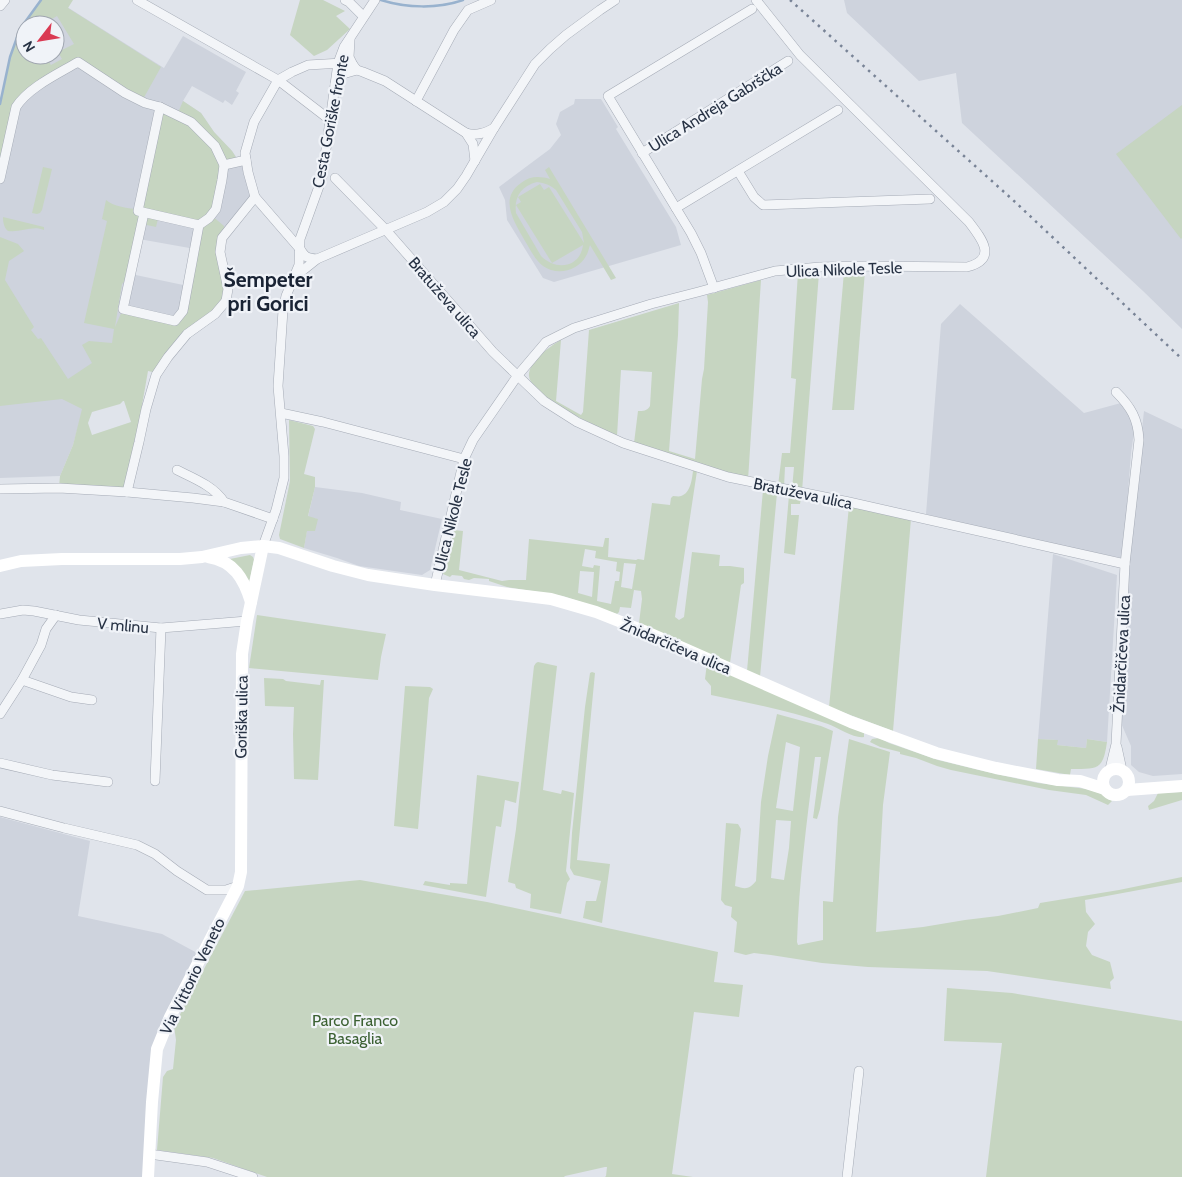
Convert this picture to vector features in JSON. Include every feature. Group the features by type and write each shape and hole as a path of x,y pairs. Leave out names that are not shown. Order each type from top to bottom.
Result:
{"street":[{"path":"0,6 5,0"},
{"path":"137,0 278,80 330,120"},
{"path":"345,0 363,16"},
{"path":"416,101 458,23 468,10 491,0"},
{"path":"293,282 302,271 317,259 427,212 444,202 457,189 535,64 566,35 615,0"},
{"name":"Cesta Goriške fronte","path":"263,546 280,497 284,478 278,378 283,310 286,296 300,265 300,239 322,178 338,63 344,47 373,2"},
{"name":"Ulica Andreja Gabrščka","path":"714,288 691,233 608,96 754,4"},
{"name":"Ulica Nikole Tesle","path":"435,585 464,459 473,440 518,375 546,342 574,328 651,304 766,273 820,267 967,267 975,265 984,258 986,249 982,239 969,222 800,55 754,4"},
{"path":"350,38 348,53 355,68"},
{"name":"Ulica Andreja Gabrščka","path":"642,153 788,61"},
{"path":"0,179 16,107 20,101 40,84 78,62 125,93 146,103 160,106 191,122 215,146 224,165 216,209 209,218 199,225 183,311 175,321 124,309 144,213"},
{"path":"317,259 304,256 255,197 248,172 245,153 254,122 278,80 308,65 338,63 386,81 466,133 474,135 494,128"},
{"path":"335,84 343,74 355,68"},
{"path":"160,106 138,211 199,225"},
{"path":"676,208 838,110"},
{"path":"466,133 474,146 475,161"},
{"path":"224,165 246,162"},
{"path":"738,171 754,197 763,205 930,199"},
{"name":"Bratuževa ulica","path":"335,178 385,229 493,352 544,401 576,422 623,443 728,477 1125,564"},
{"path":"127,492 146,409 156,375 187,334 215,314 226,301 228,289 220,252 222,238 255,197"},
{"path":"1116,392 1131,410 1136,420 1139,440 1125,564"},
{"path":"281,413 323,422 464,459"},
{"path":"177,470 210,488 224,502"},
{"path":"0,490 59,488 127,492 224,502 273,519"},
{"name":"Žnidarčičeva ulica","path":"202,557 241,548 263,546 279,548 333,566 368,575 551,599 596,612 644,631 851,722 936,753 996,768 1058,780 1080,781 1118,776 1155,788 1182,786"},
{"name":"Goriška ulica","path":"237,888 241,872 242,654 263,546"},
{"path":"0,557 21,561"},
{"path":"0,566 21,561 62,559 172,559 202,557 217,559 237,572 242,578 251,602"},
{"name":"Žnidarčičeva ulica","path":"1080,781 1105,789 1111,794 1124,793 1118,776 1116,744 1125,564"},
{"name":"V mlinu","path":"0,615 23,610 78,620 161,628 247,621"},
{"path":"0,714 22,680 41,645 46,628 56,615"},
{"path":"155,781 161,628"},
{"path":"22,680 71,697 92,700"},
{"path":"0,763 52,776 108,782"},
{"name":"Žnidarčičeva ulica","path":"1105,789 1102,782 1118,776"},
{"path":"0,811 136,845 154,854 207,890 237,888"},
{"name":"Via Vittorio Veneto","path":"148,1177 157,1049 170,1017 237,888"},
{"path":"847,1177 859,1071"},
{"path":"149,1154 207,1162 253,1177"}],"shaded area":[{"path":"56,0 164,68 183,36 246,72 236,91 239,93 232,105 225,100 223,103 192,86 183,101 201,113 243,167 250,199 225,228 195,249 139,239 131,274 188,286 183,311 103,367 83,409 73,445 60,476 0,478 0,142 22,65 65,65 65,15 44,15"},
{"path":"844,0 1182,0 1182,329 962,123 956,73 919,81 847,13"},
{"path":"575,99 601,99 618,127 616,129 676,227 681,245 554,282 543,278 507,220 505,200 499,187 550,149 561,135 556,124 560,112 574,104"},
{"path":"960,304 1084,413 1121,403 1135,425 1123,558 1044,543 926,514 941,324"},
{"path":"1144,411 1182,429 1182,774 1153,776 1139,772 1131,765 1131,746 1121,723 1126,576"},
{"path":"315,487 362,493 401,502 400,510 442,519 430,570 422,575 359,566 304,548 307,530 317,519 308,517"},
{"path":"1053,554 1117,575 1107,742 1087,739 1086,748 1057,745 1057,740 1038,739"},
{"path":"0,817 90,841 78,916 162,934 199,954 155,1045 144,1177 0,1177"}],"green space":[{"path":"41,0 73,0 68,8 161,67 142,101 78,62 20,101 0,180 0,104 10,57 15,43 15,65 65,65 65,48 74,44 65,29 65,15 30,15"},
{"path":"300,0 323,0 345,11 336,16 350,29 327,50 314,56 290,35"},
{"path":"183,101 201,113 239,162 224,165 211,215 224,226 220,245 226,301 192,331 157,373 148,371 127,491 59,487 60,476 73,445 82,409 62,399 0,406 0,237 18,244 24,251 9,261 5,280 34,327 31,330 38,339 41,338 68,379 92,363 82,345 89,341 112,343 114,329 84,323 107,221 102,219 106,200 126,208 138,209 160,107 177,115","holes":["158,219 199,225 183,311 175,321 123,309 115,327 122,284 130,276 142,224 156,227","123,401 131,422 92,435 88,423 92,412 120,404"]},
{"path":"1182,105 1182,238 1181,239 1116,154"},
{"path":"43,167 52,169 42,210 37,214 32,213"},
{"path":"549,167 616,278 611,280 590,245 587,255 578,265 561,271 554,271 543,266 533,254 513,219 510,204 511,196 514,189 528,179 538,177 550,179 545,170","holes":["537,182 545,184 556,190 582,232 584,243 549,187 544,190 540,184 518,197 523,189 531,184","518,197 521,202 516,205","516,205 552,263 583,245 581,253 572,263 560,265 553,264 547,261 541,256 516,213"]},
{"path":"3,217 44,227 44,230 35,228 8,231 4,225"},
{"path":"865,271 854,410 832,410 844,272"},
{"path":"798,273 819,273 802,491 792,489 794,467 785,467 784,487 778,486 782,453 790,453 796,379 791,378"},
{"path":"761,280 748,480 634,443 638,411 646,410 650,406 652,372 621,370 617,436 553,402 541,393 529,376 532,365 536,360 551,346 561,340 556,401 581,415 583,412 589,330 679,303 669,451 695,459 704,369 707,295"},
{"path":"289,420 313,426 315,429 304,474 315,477 315,487 308,516 318,519 315,531 307,531 304,548 280,539 279,535 290,481"},
{"path":"693,471 697,471 675,617 679,620 684,617 692,552 720,555 719,566 744,568 744,583 741,585 730,663 639,623 641,591 634,590 631,608 620,607 617,614 563,596 507,587 489,581 489,579 474,578 469,580 464,579 462,576 452,575 450,577 443,574 454,530 463,531 459,570 502,581 526,580 529,539 603,547 605,538 609,538 608,557 644,560 652,503 670,505 673,496 680,496 687,492","holes":["585,549 596,551 595,558 617,562 616,571 620,572 619,581 615,581 611,604 597,601 600,566 594,565 593,568 582,566","624,563 636,564 632,589 621,587","580,571 594,572 592,597 578,593"]},
{"path":"763,490 777,493 760,677 747,671"},
{"path":"789,495 801,498 800,504 791,504 791,515 799,515 795,555 784,553"},
{"path":"849,506 911,519 893,731 829,707"},
{"path":"250,555 254,560 249,583 225,560"},
{"path":"257,615 386,634 378,680 249,668"},
{"path":"538,662 557,666 543,790 561,794 562,790 574,793 566,871 570,879 567,883 561,914 530,908 531,894 516,888 515,884 508,882 516,829 534,666"},
{"path":"707,663 864,733 864,737 851,735 828,724 800,715 711,695 711,686 705,679"},
{"path":"590,673 595,673 577,860 610,864 602,923 583,918 586,901 596,901 601,881 574,875 570,868 585,707"},
{"path":"264,678 320,685 321,680 324,680 318,780 294,779 294,707 265,706"},
{"path":"405,686 430,687 433,689 429,698 418,829 394,826"},
{"path":"777,714 833,731 817,819 813,818 821,757 815,757 801,873 798,945 823,940 823,901 833,902 838,817 849,739 890,752 883,805 876,932 998,916 1038,908 1040,903 1182,877 1182,882 1085,900 1086,912 1095,924 1088,932 1086,946 1092,955 1110,962 1114,978 1110,982 1111,989 987,971 868,967 822,963 754,953 746,955 734,952 737,922 731,917 732,907 725,905 721,900 726,823 738,824 741,829 735,886 749,887 756,881 761,802","holes":["786,742 800,747 793,811 776,808","776,820 791,821 784,880 771,878"]},
{"path":"879,738 938,760 1038,783 1087,789 1105,795 1112,801 1108,805 1086,795 1049,790 951,770 900,754 900,752 880,747 870,742 872,739"},
{"path":"1038,739 1058,740 1057,745 1086,748 1087,739 1107,742 1103,758 1098,766 1087,769 1071,769 1070,775 1036,769"},
{"path":"477,775 519,782 516,803 505,800 501,827 496,826 486,897 423,885 425,881 450,885 450,883 467,884"},
{"path":"1182,792 1182,800 1149,810 1148,806 1154,801 1158,793"},
{"name":"Parco Franco Basaglia","path":"360,880 487,902 718,952 714,982 743,985 739,1017 694,1012 672,1174 693,1177 605,1177 607,1167 605,1167 564,1177 267,1177 213,1158 157,1150 163,1077 167,1071 173,1069 176,1040 174,1026 245,891"},
{"path":"947,988 1012,993 1182,1021 1182,1177 986,1177 1002,1043 944,1041"}],"waterway":[{"path":"0,104 10,57 20,29 41,0"},
{"path":"381,0 411,6 443,5 463,0"}],"railway":[{"path":"790,0 1013,200 1182,359"}],"district":[{"name":"Šempeter pri Gorici","path":"268,292"}]}
